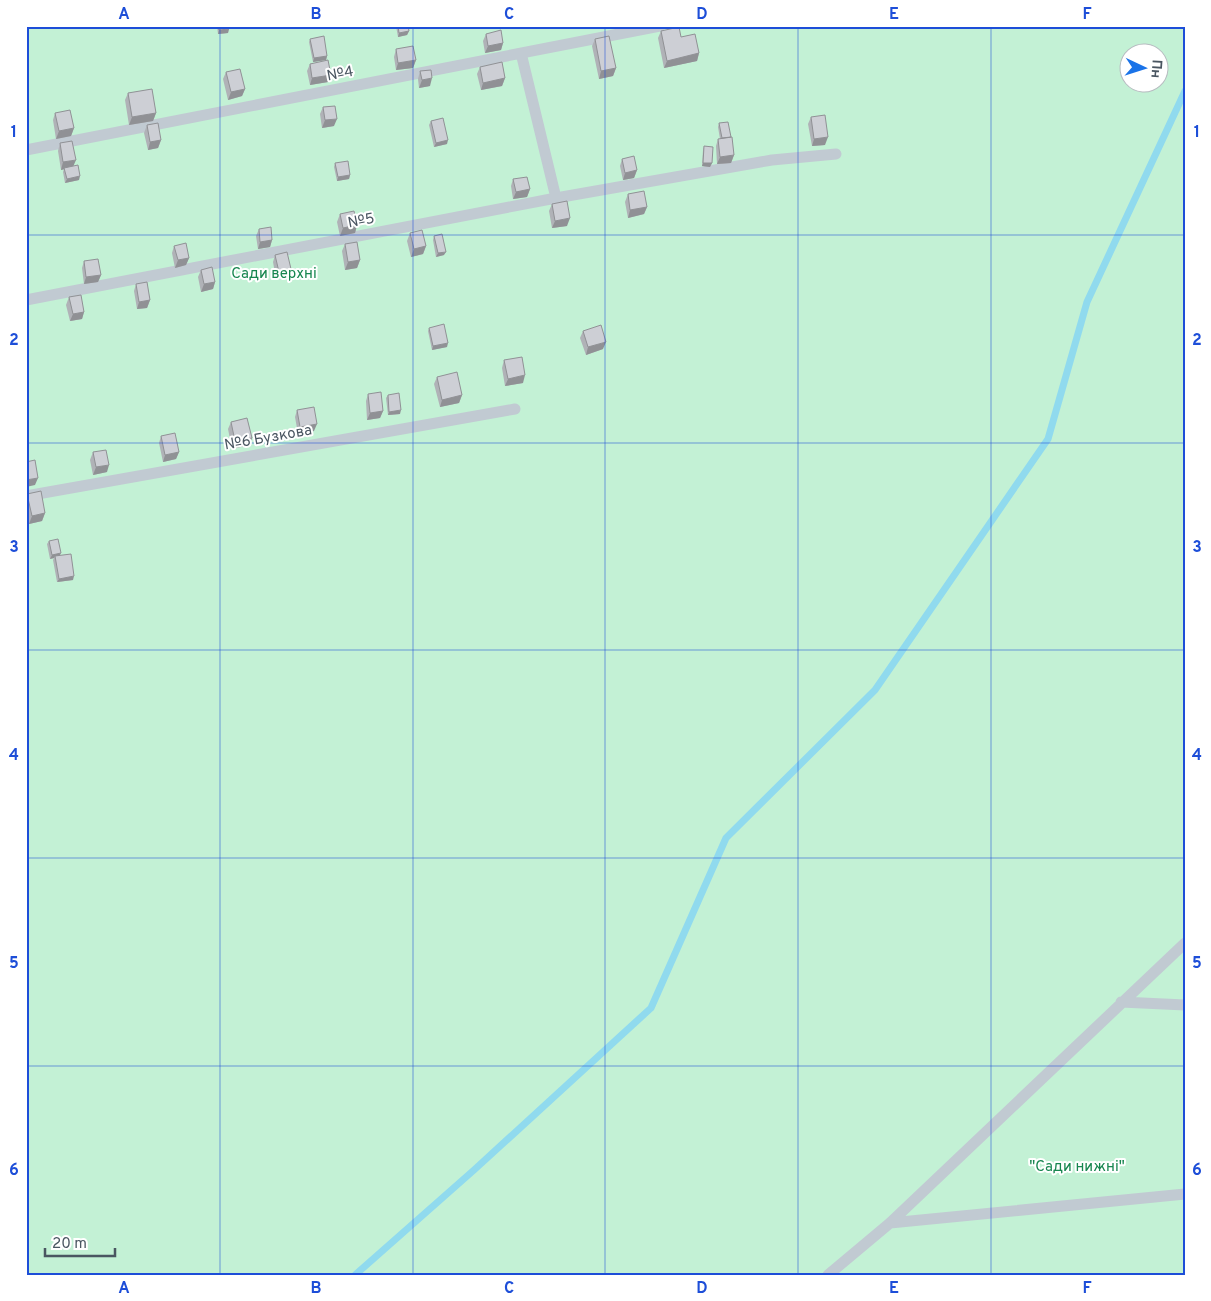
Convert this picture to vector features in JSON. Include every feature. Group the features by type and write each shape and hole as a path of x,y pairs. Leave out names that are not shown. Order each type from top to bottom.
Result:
{"lane":[{"name":"№4","path":"26,150 660,26"},
{"path":"521,53 556,198"},
{"name":"№5","path":"26,300 556,198 772,160 836,154"},
{"name":"№6 Бузкова","path":"26,496 515,409"},
{"path":"828,1275 890,1223 1185,944"},
{"path":"1122,1002 1185,1005"},
{"path":"890,1223 1185,1194"}],"green space":[{"path":"26,26 1185,26 1185,1275 26,1275"}],"building":[{"path":"218,26 229,26 229,29 219,30"},
{"path":"398,26 408,26 409,31 399,33"},
{"path":"679,27 681,37 695,34 699,53 667,61 661,31"},
{"path":"501,30 503,43 488,46 486,34"},
{"path":"324,36 327,56 314,58 310,39"},
{"path":"609,36 616,68 601,71 595,39"},
{"path":"413,46 416,60 398,63 396,49"},
{"path":"328,60 331,75 312,78 310,64"},
{"path":"502,62 505,78 483,83 480,67"},
{"path":"240,69 245,89 231,92 226,72"},
{"path":"431,70 432,78 422,80 420,71"},
{"path":"152,89 156,113 132,117 128,93"},
{"path":"335,106 337,119 325,120 323,107"},
{"path":"70,110 74,128 59,131 55,113"},
{"path":"825,115 828,137 814,139 811,117"},
{"path":"443,118 448,140 436,143 431,121"},
{"path":"728,122 731,137 722,138 719,123"},
{"path":"158,123 161,140 150,142 147,125"},
{"path":"732,137 734,155 720,157 718,139"},
{"path":"72,141 76,160 63,162 60,143"},
{"path":"704,146 713,147 712,163 703,163"},
{"path":"634,156 637,170 625,173 622,159"},
{"path":"348,161 350,175 338,177 335,163"},
{"path":"78,165 80,176 67,179 64,168"},
{"path":"527,177 530,189 516,192 513,179"},
{"path":"644,191 647,207 630,210 628,194"},
{"path":"567,201 570,218 555,221 552,204"},
{"path":"354,211 357,225 343,228 340,214"},
{"path":"271,227 272,240 260,242 259,229"},
{"path":"422,230 426,246 414,249 410,233"},
{"path":"442,234 446,252 438,253 434,236"},
{"path":"357,242 360,260 348,262 345,244"},
{"path":"186,243 189,258 178,260 174,246"},
{"path":"287,252 291,269 279,272 275,255"},
{"path":"98,259 101,275 86,277 84,261"},
{"path":"212,267 215,282 204,284 201,270"},
{"path":"147,282 150,300 139,302 136,284"},
{"path":"81,295 84,312 73,314 69,297"},
{"path":"444,324 448,343 433,346 429,328"},
{"path":"601,325 606,342 588,347 583,331"},
{"path":"522,357 525,375 508,379 504,360"},
{"path":"457,372 462,395 442,400 437,377"},
{"path":"381,392 383,411 370,413 368,394"},
{"path":"399,393 401,410 389,412 388,395"},
{"path":"314,407 317,424 300,427 297,410"},
{"path":"247,418 252,438 235,441 231,422"},
{"path":"175,433 179,452 165,455 161,436"},
{"path":"106,450 109,465 96,467 93,452"},
{"path":"35,460 38,478 26,480 26,462"},
{"path":"41,491 45,513 32,516 27,494"},
{"path":"58,539 61,553 52,555 49,541"},
{"path":"71,554 74,576 59,579 55,556"}],"waterway":[{"path":"355,1275 474,1170 651,1008 726,838 875,690 1048,439 1087,302 1185,91"}],"park label":[{"name":"Сади верхні","path":"274,273"},
{"name":"\"Сади нижні\"","path":"1077,1166"}]}
